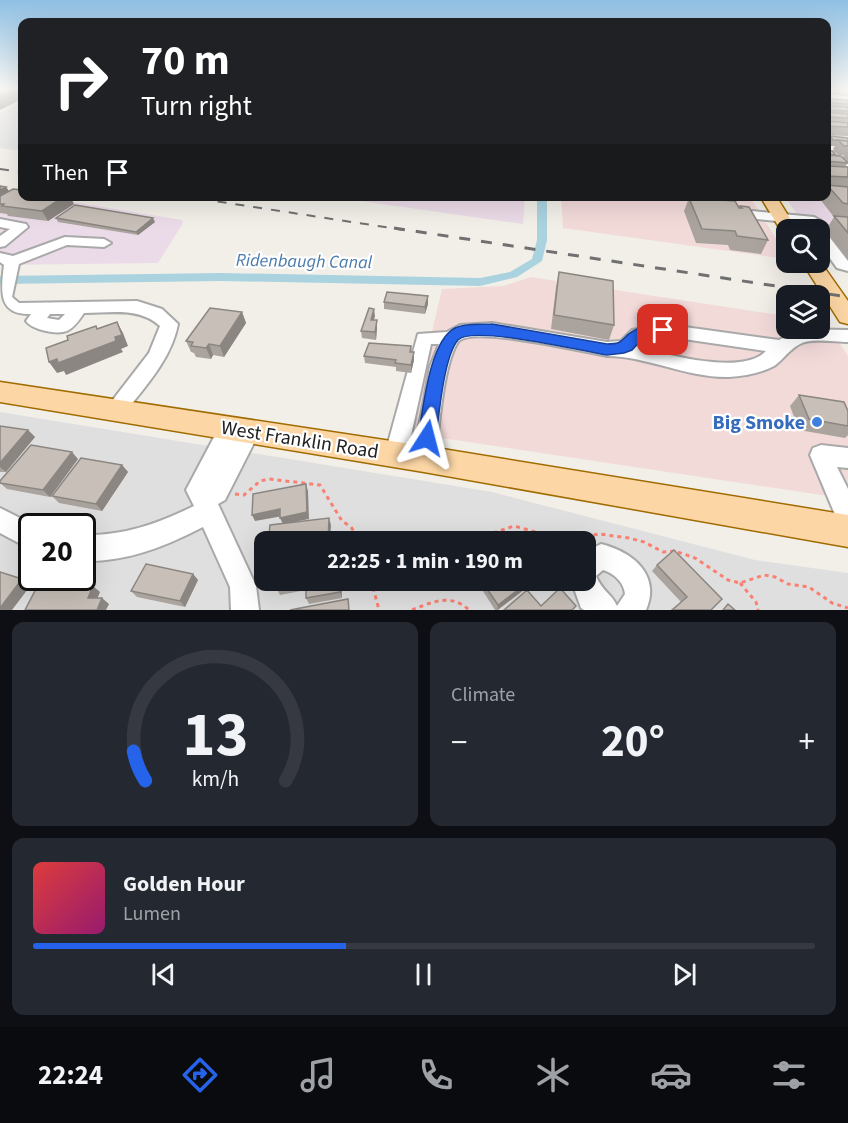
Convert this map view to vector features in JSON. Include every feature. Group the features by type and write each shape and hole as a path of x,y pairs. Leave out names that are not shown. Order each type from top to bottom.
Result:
{"main road":[{"path":"771,201 783,219"},
{"path":"818,273 848,318"},
{"name":"West Franklin Road","path":"0,392 410,456 848,531"}],"street":[{"path":"831,136 848,138"},
{"path":"831,141 848,142"},
{"path":"837,160 848,148"},
{"path":"752,215 776,221"},
{"path":"0,223 21,227 0,243"},
{"path":"104,243 65,241 7,270 4,297 17,309 149,309 164,317 169,324 169,334 163,347 115,410"},
{"path":"830,246 845,265"},
{"path":"830,263 845,265"},
{"path":"410,456 439,367 451,338 460,331 492,329 607,349 619,349 680,364 735,369 762,365 776,356 781,347 801,335 848,336"},
{"path":"619,349 627,346 638,334 663,330 781,347"},
{"path":"410,456 417,376 424,338 451,338"},
{"path":"96,549 106,550 151,540 206,505 218,492 239,429"},
{"path":"848,458 821,455 848,516"},
{"path":"206,505 243,586 245,610"},
{"path":"0,520 18,530"},
{"path":"596,560 601,557 618,561 626,567 636,584 638,593 636,602 628,610"},
{"path":"588,591 591,598 605,610"}],"path":[{"path":"231,492 237,496 244,495 260,481 269,479 321,485 342,521 354,531"},
{"path":"500,531 514,526 532,531"},
{"path":"596,535 644,542 663,552 675,551 695,558 728,580 740,583 764,575 788,584 809,587 832,603 848,608"},
{"path":"740,583 756,602 758,610"},
{"path":"374,591 379,610"},
{"path":"412,610 453,598 463,602 469,610"}],"shaded area":[{"path":"0,117 18,117 18,150 0,148"},
{"path":"831,117 848,117 848,270 836,268 830,260 830,219 801,219 788,201 831,201"},
{"path":"0,189 18,192 18,201 66,201 182,220 183,223 158,263 0,265"},
{"path":"361,201 525,201 523,224"},
{"path":"561,201 752,201 776,239 776,258 563,228"},
{"path":"531,277 776,314 776,339 830,339 830,328 848,356 848,499 408,433 442,289 503,286"},
{"path":"0,412 492,492 755,560 848,573 848,610 0,610"}],"building":[{"path":"831,121 848,123 848,127 831,126"},
{"path":"831,136 848,138 848,141 833,140"},
{"path":"838,140 848,141 848,146 844,146"},
{"path":"831,155 841,156 848,163 831,161"},
{"path":"831,166 848,167 848,177 831,176"},
{"path":"831,185 848,187 848,204 843,203 831,190"},
{"path":"13,189 18,190 18,201 57,201 42,211 2,206 4,204 0,204 0,196"},
{"path":"690,201 735,201 739,208 742,208 740,206 749,207 768,240 737,236 735,231 702,229"},
{"path":"75,205 153,218 136,232 56,218"},
{"path":"834,216 848,217 848,233"},
{"path":"559,272 613,281 614,325 554,315"},
{"path":"387,292 428,296 425,307 384,302"},
{"path":"210,308 242,312 220,346 209,344 206,348 191,346 193,342 186,341"},
{"path":"369,308 374,309 371,320 377,320 375,332 361,331"},
{"path":"117,322 122,335 115,337 116,341 58,363 57,359 49,362 46,348 68,340 67,336 96,326 97,329"},
{"path":"369,343 411,346 410,352 414,352 411,365 395,363 396,360 364,356"},
{"path":"799,395 844,402 848,411 848,426 809,419"},
{"path":"0,426 28,430 0,463"},
{"path":"31,445 72,452 43,490 0,483 0,481"},
{"path":"81,458 122,465 96,504 52,496"},
{"path":"306,484 307,512 280,518 280,509 252,515 253,494"},
{"path":"329,518 328,531 269,531 270,525"},
{"path":"674,550 722,599 711,610 672,610 687,597 657,565"},
{"path":"146,564 193,574 180,601 131,591"},
{"path":"0,572 18,578 18,584 0,608"},
{"path":"35,591 91,591 88,598 102,598 97,610 25,610"},
{"path":"306,591 340,591 340,592 306,598"},
{"path":"488,591 516,591 498,605"},
{"path":"526,591 541,606 557,591 563,591 576,606 572,610 504,610"},
{"path":"348,599 349,610 290,610"},
{"path":"728,604 735,610 723,610"}],"waterway":[{"name":"Ridenbaugh Canal","path":"0,280 222,277 480,282 513,275 537,261 542,240 542,201"}],"railway":[{"path":"0,169 18,171"},
{"path":"215,201 404,230"},
{"path":"394,228 848,297"}],"place":[{"name":"Big Smoke","path":"817,422"}],"route":[{"path":"427,438 439,367 451,338 460,331 476,328 492,329 607,349 619,349 627,346 638,334 663,330"}]}
